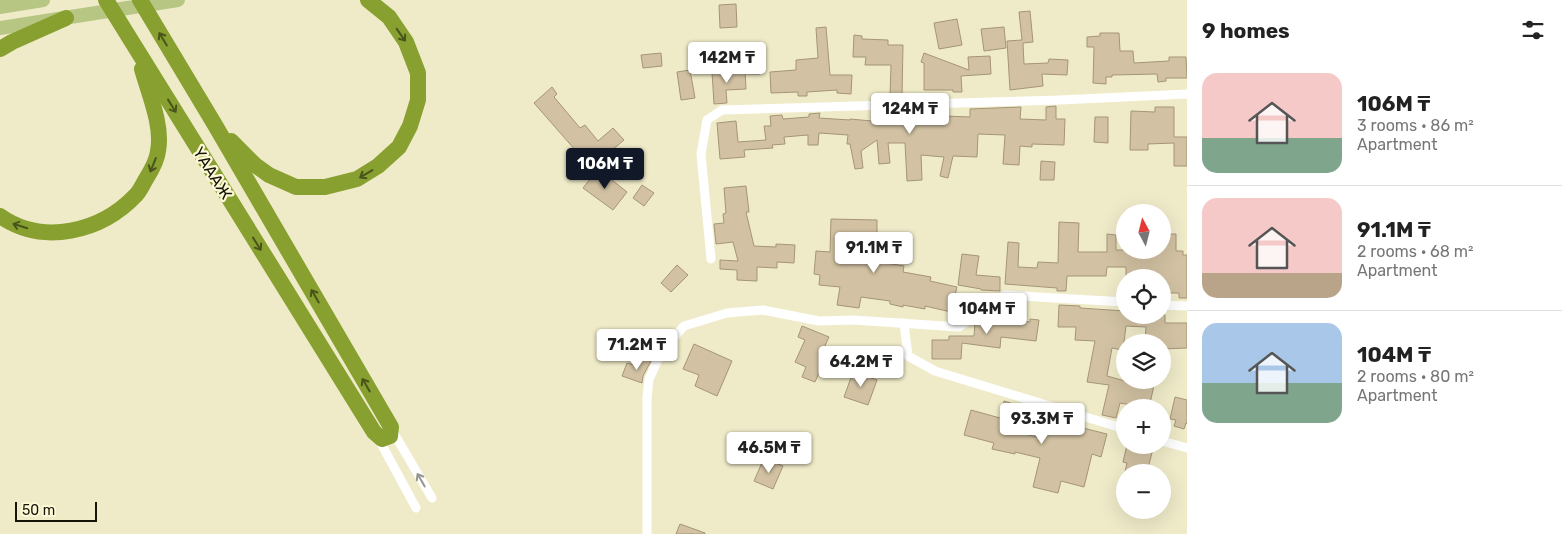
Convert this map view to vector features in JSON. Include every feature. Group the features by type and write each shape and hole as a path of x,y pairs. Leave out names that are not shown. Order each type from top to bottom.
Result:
{"highway":[{"name":"ҮАААЖ","path":"106,0 374,432"},
{"name":"ҮАААЖ","path":"140,0 391,427"},
{"path":"215,125 255,165 269,175 296,187 325,187 357,179 378,166 399,147 410,126 418,100 418,72 406,42 389,18 368,0"},
{"path":"0,49 12,42 70,18"},
{"path":"0,216 11,223 36,231 66,232 91,226 116,212 136,194 150,172 158,152 160,130 137,50"},
{"path":"374,432 382,439 388,438 391,427"}],"main road":[{"path":"0,7 43,0"},
{"path":"0,28 178,0"}],"street":[{"path":"711,259 701,154 707,120 722,110 1060,100 1187,94"},
{"path":"647,534 647,398 649,379 662,351 684,326 727,313 762,310 819,321 853,320 959,327 1004,295 1116,301"},
{"path":"1171,305 1187,306"},
{"path":"904,324 908,356 935,371 1116,426"},
{"path":"391,427 432,498"},
{"path":"374,432 416,508"},
{"path":"1171,444 1187,448"}],"building":[{"path":"736,4 737,27 720,28 719,5"},
{"path":"1030,11 1033,42 1023,43 1024,64 1048,63 1049,59 1068,60 1067,75 1042,74 1043,86 1010,90 1007,41 1022,40 1019,12"},
{"path":"957,19 962,45 939,49 934,23"},
{"path":"826,27 830,75 852,75 851,94 837,93 837,90 807,92 807,96 798,96 798,92 771,93 770,72 796,70 796,60 818,58 816,28"},
{"path":"1004,27 1006,48 984,51 981,29"},
{"path":"1100,33 1119,33 1120,51 1133,51 1134,63 1169,61 1169,57 1186,57 1187,78 1166,78 1166,81 1158,82 1157,74 1112,75 1112,77 1106,77 1106,84 1093,83 1094,47 1087,47 1087,37 1100,36"},
{"path":"854,35 862,36 862,39 888,40 888,45 903,45 902,96 890,96 891,65 865,65 866,57 853,57"},
{"path":"661,53 662,66 643,68 641,55"},
{"path":"924,53 969,70 968,57 990,56 991,74 961,76 962,92 953,92 953,90 924,90 924,63 921,62"},
{"path":"748,62 759,62 759,74 748,74"},
{"path":"690,70 695,98 681,100 677,72"},
{"path":"745,70 746,89 726,90 727,103 714,104 712,72"},
{"path":"552,87 557,94 554,97 580,128 585,125 598,141 613,128 624,140 591,168 534,103"},
{"path":"1056,106 1056,119 1065,119 1064,145 1032,144 1032,147 1020,146 1019,165 1003,164 1005,135 978,134 977,157 953,156 948,178 940,176 944,157 921,155 922,180 907,181 905,143 888,143 890,163 879,164 877,140 861,151 863,168 855,169 850,144 847,144 848,135 819,133 818,145 808,145 808,135 784,137 785,144 772,145 773,148 744,150 745,157 720,159 717,123 736,121 738,142 766,140 764,126 771,126 770,116 782,115 783,119 809,117 809,114 820,113 819,118 872,121 872,112 893,111 893,115 934,115 934,111 944,112 944,116 970,117 970,109 1021,107 1020,119 1046,120 1046,107"},
{"path":"1155,107 1174,107 1174,137 1187,137 1187,166 1174,166 1174,143 1148,144 1148,150 1130,150 1131,111 1155,112"},
{"path":"1095,117 1108,117 1108,143 1094,142"},
{"path":"1041,161 1055,162 1054,180 1040,180"},
{"path":"598,169 627,192 613,210 583,188"},
{"path":"642,185 654,193 644,206 633,198"},
{"path":"746,186 749,212 746,212 754,246 776,247 776,244 795,245 794,263 777,262 777,268 757,267 757,281 737,280 737,270 720,269 720,260 738,261 733,242 716,244 714,224 724,223 723,214 726,213 724,188"},
{"path":"831,219 877,220 877,234 854,233 853,254 875,257 874,261 904,266 903,272 931,277 930,281 957,287 951,312 925,306 925,309 903,305 903,307 890,304 890,301 861,297 859,308 837,305 840,287 819,285 820,275 814,274 816,251 830,252"},
{"path":"1059,222 1079,223 1078,252 1107,252 1107,234 1116,235 1116,259 1171,259 1171,234 1176,234 1176,251 1183,251 1183,255 1187,255 1187,298 1179,298 1179,293 1171,293 1171,269 1107,267 1106,276 1067,276 1066,291 1057,291 1057,288 1005,284 1008,242 1019,243 1018,267 1037,268 1038,262 1058,263"},
{"path":"962,254 979,256 976,275 1000,277 1000,291 981,290 958,285"},
{"path":"677,265 688,275 671,292 661,283"},
{"path":"1059,305 1116,310 1116,324 1187,323 1187,348 1171,349 1171,334 1146,334 1146,327 1126,326 1125,334 1116,334 1116,349 1112,348 1107,376 1116,378 1116,389 1153,389 1151,399 1116,399 1116,418 1102,415 1109,385 1087,382 1095,341 1075,340 1076,327 1058,327"},
{"path":"998,308 1008,309 1007,319 1030,322 1030,319 1039,320 1036,341 1001,337 1000,348 962,343 961,359 932,359 932,340 949,340 949,336 974,336 975,323 980,320 991,322 992,312 997,312"},
{"path":"802,326 829,337 823,350 835,355 825,376 819,373 815,382 802,377 806,367 795,362 805,340 798,337"},
{"path":"694,344 732,361 717,396 695,386 699,375 683,369"},
{"path":"641,358 651,361 643,376 642,383 622,376 627,363 638,366"},
{"path":"853,372 877,380 868,405 844,397"},
{"path":"1175,397 1187,400 1187,424 1184,429 1174,426 1176,420 1171,419"},
{"path":"1004,401 1013,404 1009,418 1023,422 1020,433 1037,437 1044,411 1061,416 1059,422 1107,434 1101,457 1092,454 1084,487 1061,481 1058,493 1033,487 1040,458 992,449 994,443 964,435 971,410 1000,418"},
{"path":"1125,454 1152,454 1149,464 1127,464 1123,462"},
{"path":"764,458 783,466 773,489 754,481"},
{"path":"680,524 705,533 705,534 676,534"}]}
